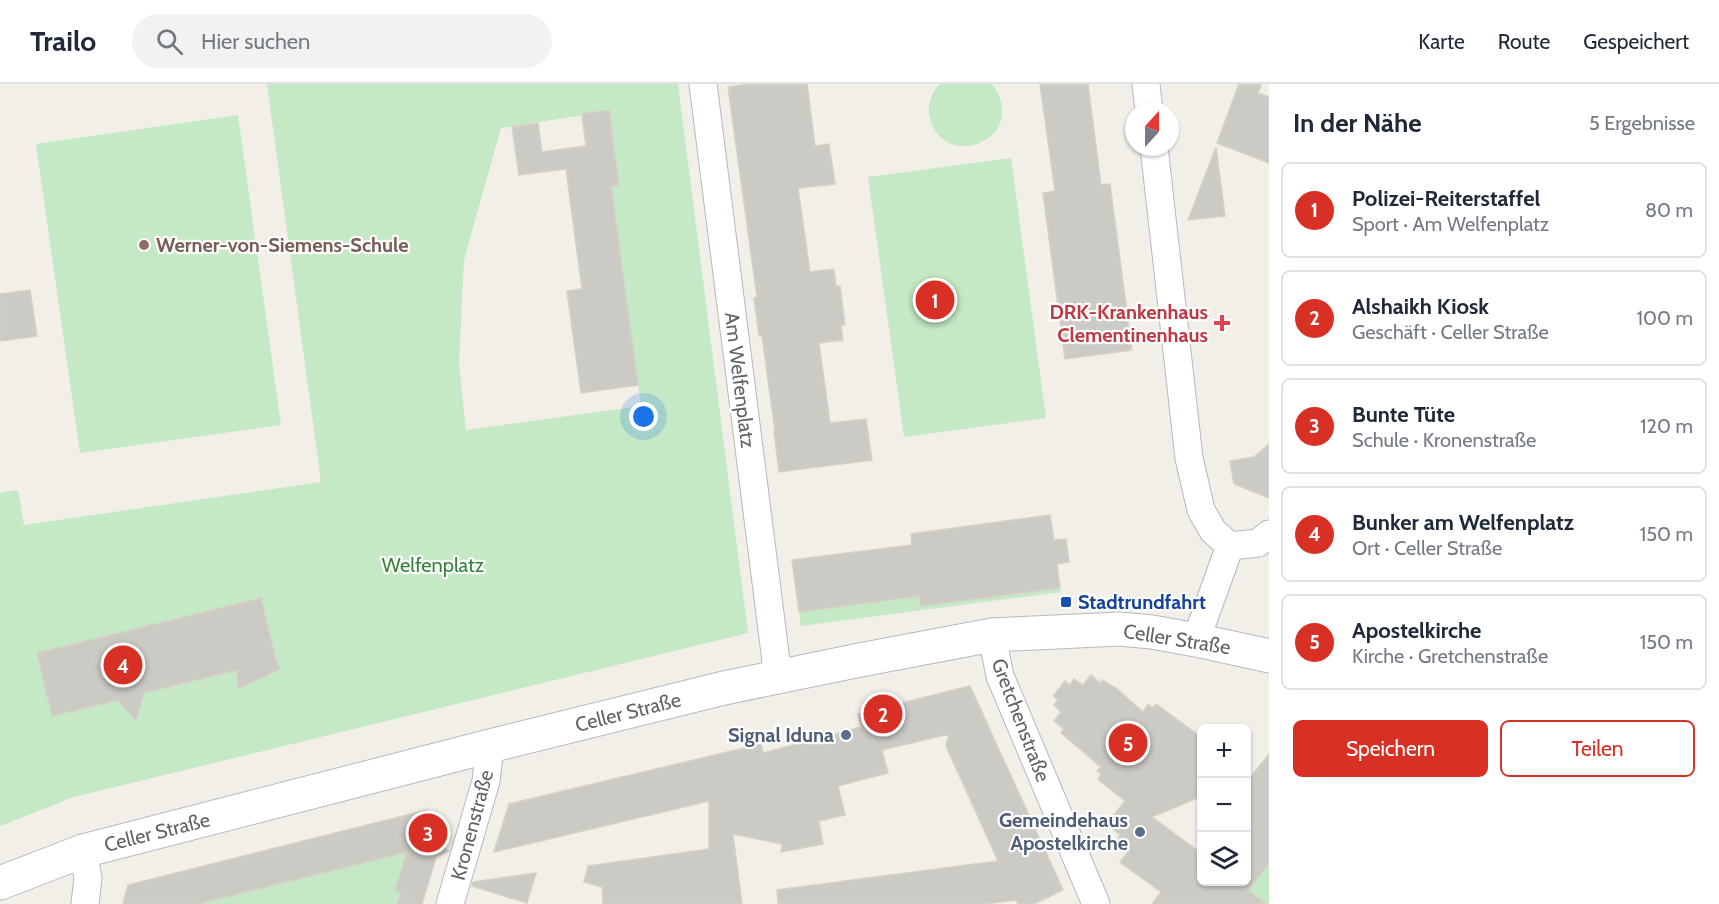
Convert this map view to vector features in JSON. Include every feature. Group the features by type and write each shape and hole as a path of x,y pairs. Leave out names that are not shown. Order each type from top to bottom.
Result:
{"street":[{"name":"Am Welfenplatz","path":"703,84 778,677"},
{"path":"1146,84 1148,102"},
{"path":"1155,156 1190,458 1201,510 1213,531 1230,546 1258,543 1269,534"},
{"path":"1196,640 1230,546"},
{"name":"Celler Straße","path":"0,883 83,851 490,746 713,691 992,636 1119,629 1152,632 1269,656"},
{"name":"Gretchenstraße","path":"992,636 1000,676 1095,904"},
{"name":"Kronenstraße","path":"450,904 486,781 490,746"},
{"path":"83,851 88,878 85,904"}],"green space":[{"name":"Welfenplatz","path":"267,84 678,84 748,633 74,797 0,826 0,493 18,490 24,525 321,482","holes":["609,111 619,185 611,186 641,406 466,430 459,363 464,260 501,128"]},
{"path":"940,84 992,84 1001,104 1001,121 993,134 980,143 964,146 949,143 936,133 929,114 929,106"},
{"path":"238,115 281,425 80,453 36,144"},
{"path":"1011,158 1046,418 904,437 868,177"},
{"path":"917,583 921,606 1060,588 1061,592 801,626 799,612 908,598"},
{"path":"413,850 403,865 396,890 401,892 397,904 198,904"},
{"path":"1269,863 1269,904 1244,904 1243,886 1251,886 1251,878"}],"building":[{"path":"749,84 807,84 815,146 829,144 835,184 798,188 810,272 834,269 836,286 840,286 845,325 841,325 843,340 819,343 830,423 866,419 872,460 779,472 762,336 759,336 754,298 757,297 728,87"},
{"path":"1040,84 1088,84 1101,185 1110,184 1132,350 1065,359 1043,193 1055,191"},
{"path":"1239,84 1261,84 1258,93 1269,97 1269,163 1217,143"},
{"path":"609,110 619,185 611,186 638,385 581,393 567,291 582,289 566,169 519,175 512,127 538,123 542,152 586,146 582,114"},
{"path":"1216,147 1225,216 1188,220"},
{"path":"30,290 37,336 0,341 0,294"},
{"path":"1269,444 1269,498 1234,484 1230,461 1254,457"},
{"path":"1050,515 1054,540 1066,539 1069,562 1057,564 1060,588 921,606 919,596 799,612 792,560 912,545 911,534"},
{"path":"261,598 280,669 238,689 237,670 144,693 136,721 118,700 52,716 37,653"},
{"path":"1091,675 1100,683 1102,680 1116,688 1143,712 1148,704 1153,708 1156,704 1197,734 1197,798 1152,817 1197,850 1197,886 1251,886 1251,777 1269,754 1269,863 1248,890 1266,904 1152,904 1161,892 1120,862 1128,852 1115,843 1120,835 1107,824 1125,801 1098,779 1101,774 1097,771 1101,767 1061,733 1064,729 1054,721 1061,712 1054,705 1058,700 1053,696 1065,681 1070,685 1074,679 1083,685"},
{"path":"970,686 1063,890 1034,904 1018,904 1016,900 984,904 778,904 777,890 998,861 946,746 949,734 882,750 888,773 838,786 845,815 819,821 823,844 781,852 782,844 733,834 742,904 603,904 602,887 584,882 588,866 709,849 709,801 494,852 509,804 761,744 763,753 861,727 858,714"},
{"path":"427,810 435,841 449,851 436,857 422,904 397,904 401,892 395,891 407,852 198,904 123,904 128,885"},
{"path":"536,873 527,903 472,886 473,882"}],"place":[{"name":"Werner-von-Siemens-Schule","path":"144,245"},
{"name":"Polizei-Reiterstaffel","path":"935,300"},
{"name":"DRK-Krankenhaus Clementinenhaus","path":"1222,323"},
{"name":"Stadtrundfahrt","path":"1066,602"},
{"name":"Bunker am Welfenplatz","path":"123,665"},
{"name":"Alshaikh Kiosk","path":"883,714"},
{"name":"Signal Iduna","path":"846,735"},
{"name":"Apostelkirche","path":"1128,743"},
{"name":"Gemeindehaus Apostelkirche","path":"1140,832"},
{"name":"Bunte Tüte","path":"428,833"}]}
